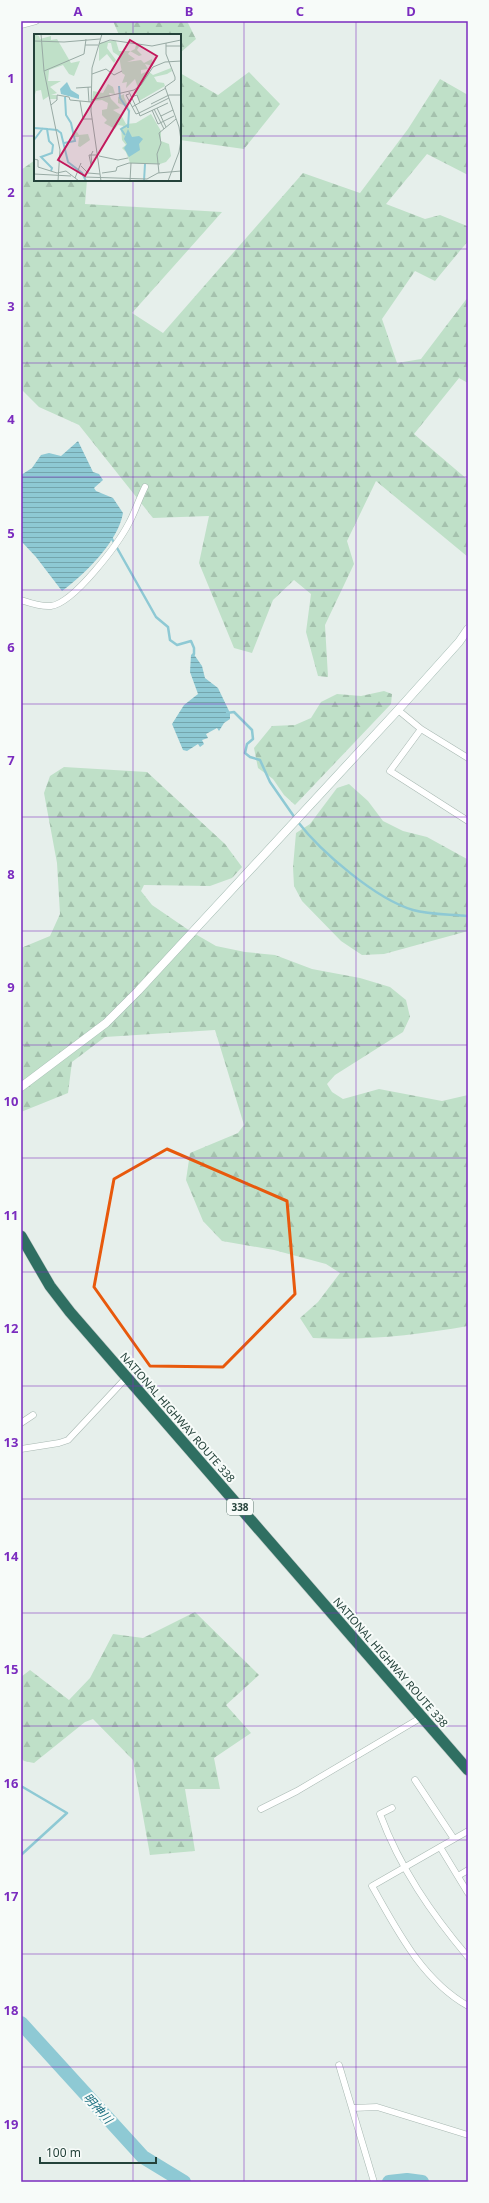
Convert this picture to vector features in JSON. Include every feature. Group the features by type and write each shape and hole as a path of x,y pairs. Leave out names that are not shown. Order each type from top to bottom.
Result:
{"highway":[{"name":"NATIONAL HIGHWAY ROUTE 338","path":"21,1236 60,1300 468,1770"}],"street":[{"path":"21,25 36,21"},
{"path":"21,600 42,606 51,606 69,597 102,562 122,535 145,487"},
{"path":"21,1088 67,1055 117,1013 398,710 459,642 468,629"},
{"path":"398,710 421,728 468,758"},
{"path":"421,728 390,771 468,821"},
{"path":"21,1450 68,1440 127,1377"},
{"path":"21,1423 33,1415"},
{"path":"261,1809 297,1791 422,1717"},
{"path":"414,1780 454,1839"},
{"path":"392,1808 380,1814 392,1846 437,1919 468,1957"},
{"path":"468,1832 372,1886 418,1961 435,1979 468,2006"},
{"path":"440,1847 468,1893"},
{"path":"458,1876 468,1870"},
{"path":"339,2065 374,2182"},
{"path":"353,2108 377,2107 468,2135"}],"highlighted area":[{"path":"167,1149 287,1201 295,1294 223,1367 150,1366 94,1287 114,1179"}],"green space":[{"path":"113,21 187,21 196,39 181,52 181,34 119,34"},
{"path":"249,72 280,104 244,149 181,140 181,74 218,95"},
{"path":"440,79 468,95 468,175 427,154 386,204 425,219 440,215 467,226 468,241 435,281 415,271 382,319 397,363 421,359 468,297 468,383 459,378 414,434 468,480 468,557 376,481 347,541 354,564 325,625 328,677 318,676 306,632 311,594 294,580 273,600 252,653 234,648 199,563 209,516 153,518 79,425 39,407 21,389 21,170 34,161 34,181 87,181 85,204 222,212 132,313 163,333 303,173 360,193 408,129"},
{"path":"384,691 392,694 391,704 295,805 284,795 273,779 258,768 254,748 272,726 295,725 311,718 321,702 337,694 361,696"},
{"path":"64,767 147,772 225,844 242,867 232,878 210,886 144,885 141,891 152,905 190,931 216,946 245,952 275,955 312,969 360,978 390,987 406,1000 410,1017 403,1032 335,1075 327,1084 332,1092 343,1099 379,1089 442,1101 468,1095 468,1326 371,1338 313,1338 300,1318 318,1302 340,1273 326,1264 274,1250 222,1241 203,1221 186,1180 190,1153 238,1133 244,1125 215,1030 105,1037 72,1062 68,1093 21,1112 21,948 50,936 60,914 57,863 44,793 50,776"},
{"path":"349,784 368,801 383,821 403,831 427,837 467,859 468,931 384,954 362,955 341,941 302,901 294,886 293,867 296,833 310,824 337,788"},
{"path":"195,1612 259,1675 226,1705 251,1733 214,1758 220,1789 185,1789 195,1851 150,1855 133,1760 93,1719 85,1722 34,1763 24,1761 21,1758 21,1677 30,1670 69,1700 90,1678 113,1634 143,1638"}],"water":[{"path":"78,441 93,472 99,474 103,480 94,488 96,491 113,498 123,513 115,535 108,546 81,576 62,591 36,557 21,541 21,475 32,468 41,455 49,453 61,456"},
{"path":"193,653 202,666 205,678 218,688 230,713 230,719 224,723 219,731 217,728 206,734 208,738 202,740 204,744 200,747 198,744 187,751 183,750 172,724 184,705 198,694 190,672 191,655"}],"waterway":[{"path":"112,539 156,617 168,627 170,640 177,645 191,641 194,648 194,654"},
{"path":"227,713 234,712 252,730 253,739 247,744 245,753 250,757 260,760 270,782 295,818"},
{"path":"298,822 320,847 350,873 383,896 398,904 420,912 468,916"},
{"path":"21,1786 67,1813 21,1855"},
{"name":"明神川","path":"21,2023 143,2157 184,2182"},
{"name":"明神川","path":"389,2182 407,2180 422,2182"}]}
